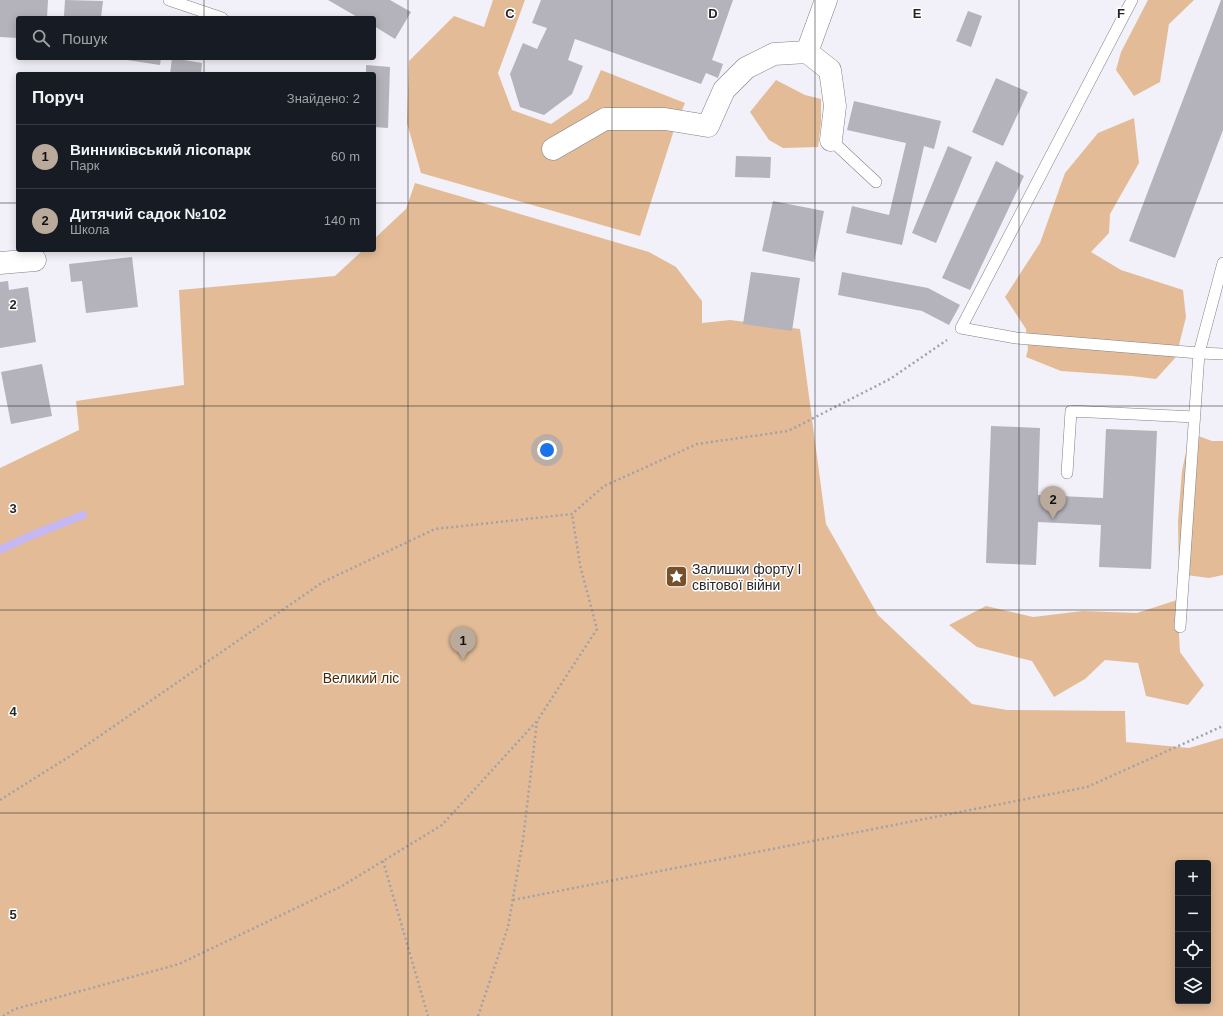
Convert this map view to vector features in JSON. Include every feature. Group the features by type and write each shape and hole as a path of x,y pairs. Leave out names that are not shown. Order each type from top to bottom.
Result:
{"street":[{"path":"807,52 826,0"},
{"path":"553,149 605,119 665,119 708,126 724,90 746,68 774,54 807,52 830,70 835,106 831,140"},
{"path":"0,262 35,260"}],"lane":[{"path":"169,0 216,16"},
{"path":"1132,0 961,328 1016,338 1223,354"},
{"path":"831,140 876,182"},
{"path":"1180,627 1199,353 1223,263"},
{"path":"1067,473 1071,411 1195,417"}],"path":[{"path":"0,800 75,753 323,582 434,529 572,514 604,486 697,444 788,431 890,379 961,328"},
{"path":"3,1016 15,1009 179,964 342,886 442,826 537,721 597,629 580,565 572,514"},
{"path":"478,1016 508,926 523,840 537,721"},
{"path":"513,900 1087,787 1223,726"},
{"path":"383,861 428,1016"}],"green space":[{"path":"493,0 525,0 498,73 512,110 551,124 588,99 601,70 685,103 675,127 640,236 421,173 407,123 409,61 454,16 484,27"},
{"path":"1148,0 1194,0 1169,24 1160,82 1134,96 1116,70 1121,52"},
{"path":"776,80 805,95 821,99 821,122 818,147 783,148 769,140 750,112"},
{"path":"1134,118 1139,163 1110,214 1109,233 1091,252 1121,270 1183,290 1186,317 1176,357 1156,379 1061,371 1026,357 1028,349 1026,329 1005,297 1040,243 1065,173 1098,133"},
{"name":"Великий ліс","path":"415,183 649,252 676,267 702,301 702,323 730,320 800,329 826,524 878,615 972,704 1007,710 1125,711 1126,742 1189,748 1223,738 1223,1016 0,1016 0,468 79,430 76,401 184,385 179,290 335,276 361,252 376,252 376,237 406,209"},
{"path":"1190,433 1212,441 1223,441 1223,575 1209,578 1179,574 1178,521 1182,471"},
{"path":"1177,600 1180,652 1204,685 1188,705 1146,696 1138,663 1105,660 1085,679 1054,697 1032,661 977,647 949,625 986,606 1033,617 1083,611 1137,613"}],"building":[{"path":"0,0 48,0 47,16 16,16 16,38 0,37"},
{"path":"65,0 103,1 101,16 64,16"},
{"path":"328,0 390,0 411,12 395,39 376,27 376,16 356,16"},
{"path":"541,0 733,0 712,60 723,64 718,78 706,73 701,84 575,39 568,60 583,66 572,94 544,115 520,107 510,74 523,43 537,49 547,28 532,23"},
{"path":"1221,0 1223,0 1223,130 1175,258 1129,241"},
{"path":"968,11 982,16 971,47 956,41"},
{"path":"127,60 161,60 160,65"},
{"path":"172,60 184,60 202,63 201,72 170,72"},
{"path":"366,65 390,67 388,128 376,127 376,72 366,72"},
{"path":"996,78 1028,92 1003,146 972,132"},
{"path":"854,101 941,121 934,149 924,146 902,245 846,233 852,206 889,215 906,143 847,130"},
{"path":"948,146 972,157 936,243 912,233"},
{"path":"736,156 771,157 770,178 735,177"},
{"path":"996,161 1024,176 970,290 942,278"},
{"path":"773,201 824,211 814,262 762,251"},
{"path":"132,257 138,307 86,313 82,281 71,282 69,264"},
{"path":"751,272 800,278 792,331 743,324"},
{"path":"842,272 928,288 960,305 949,325 922,311 838,295"},
{"path":"8,281 9,290 28,287 36,342 0,348 0,282"},
{"path":"42,364 52,416 11,424 1,372"},
{"path":"991,426 1040,428 1038,495 1103,498 1106,429 1157,431 1151,569 1099,567 1101,525 1038,522 1036,565 986,563"}],"waterway":[{"path":"0,550 30,536 83,515"}],"place":[{"name":"Дитячий садок №102","path":"1053,519"},
{"name":"Залишки форту І світової війни","path":"676,577"},
{"name":"Винниківський лісопарк","path":"463,660"}]}
